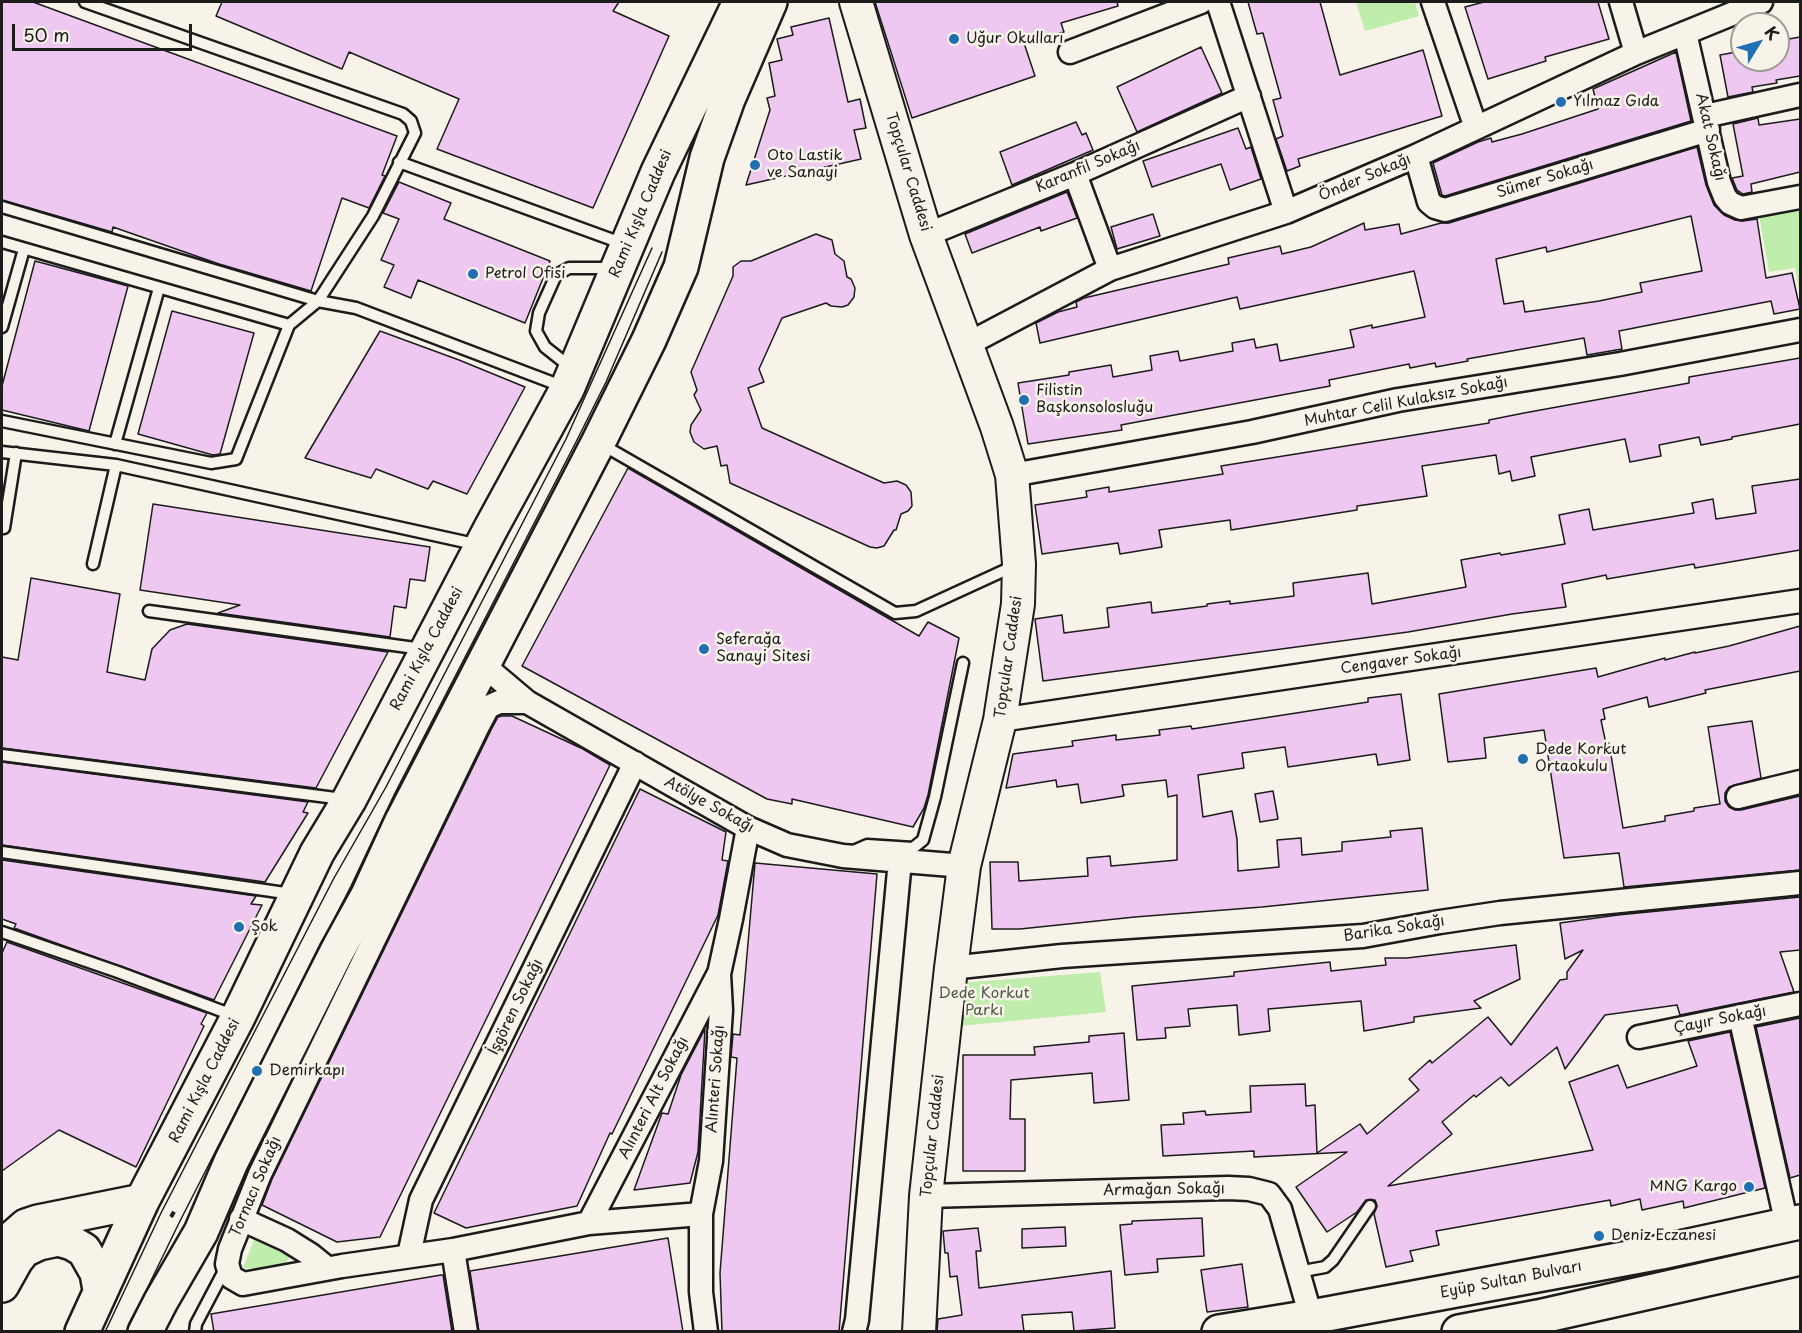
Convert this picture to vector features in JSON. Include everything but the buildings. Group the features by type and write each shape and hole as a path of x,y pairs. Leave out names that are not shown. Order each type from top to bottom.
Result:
{"main road":[{"name":"Rami Kışla Caddesi","path":"82,1332 142,1201 238,1017 317,853 348,800 572,377 658,172 763,4"},
{"name":"Rami Kışla Caddesi","path":"145,1332 160,1301 201,1232 231,1162 336,953 368,895 402,821 649,340 681,267 707,158 763,4"},
{"path":"2,1247 14,1228 142,1201"},
{"name":"Eyüp Sultan Bulvarı","path":"1219,1332 1661,1252 1794,1223"},
{"path":"2,1285 24,1250 58,1239 84,1250 97,1273 100,1290"},
{"path":"1459,1332 1538,1317 1800,1258"},
{"path":"170,1332 176,1275"}],"street":[{"name":"Topçular Caddesi","path":"856,2 926,235 997,427 1012,475 1019,564 1018,604 1000,720 964,866 926,1196 919,1332"},
{"path":"1070,52 1201,2"},
{"path":"1218,2 1286,212"},
{"path":"1433,2 1476,128"},
{"path":"1621,2 1636,53"},
{"name":"Önder Sokağı","path":"966,345 1110,269 1286,212 1416,156 1636,53 1761,2"},
{"name":"Akat Sokağı","path":"1685,33 1719,182 1725,197 1741,208 1800,197"},
{"name":"Sümer Sokağı","path":"1416,156 1429,202 1445,210 1707,123 1800,95"},
{"name":"Karanfil Sokağı","path":"926,235 1075,174 1249,96"},
{"path":"1075,174 1110,269"},
{"name":"Muhtar Celil Kulaksız Sokağı","path":"1012,475 1252,432 1398,400 1620,364 1800,330"},
{"name":"Cengaver Sokağı","path":"1000,720 1800,601"},
{"name":"Atölye Sokağı","path":"482,664 527,702 748,828 787,845 843,856 964,866"},
{"name":"Tornacı Sokağı","path":"227,1264 241,1219 260,1174 478,724 488,707 499,702 527,702"},
{"name":"İşgören Sokağı","path":"409,1255 421,1200 635,763"},
{"path":"1738,797 1800,782"},
{"name":"Alınteri Sokağı","path":"706,1332 701,1292 701,1214 711,1161 721,1010 718,974 732,919 748,828"},
{"path":"854,1332 857,1320 900,860"},
{"name":"Barika Sokağı","path":"951,968 1062,956 1363,936 1500,913 1800,883"},
{"name":"Alınteri Alt Sokağı","path":"589,1223 718,974"},
{"name":"Çayır Sokağı","path":"1639,1037 1800,1004"},
{"path":"1740,1016 1794,1223"},
{"name":"Armağan Sokağı","path":"926,1196 1249,1189 1269,1194 1280,1209 1311,1317"},
{"path":"227,1264 231,1277 243,1284 409,1255 453,1250 589,1223 701,1214"},
{"path":"241,1219 287,1240 311,1255 327,1269"},
{"path":"453,1250 466,1332"}],"lane":[{"path":"2,421 211,463 236,459 289,325 318,301 373,216 415,133 411,121 404,114 85,2"},
{"path":"399,162 622,258"},
{"path":"2,207 318,301 356,308 572,377"},
{"path":"2,242 289,325"},
{"path":"2,327 24,249"},
{"path":"572,377 564,362 545,347 536,331 539,313 556,275 569,268 603,268 622,258"},
{"path":"115,444 159,288"},
{"path":"598,443 895,613 916,611 1019,564"},
{"path":"2,452 116,465 481,545"},
{"path":"4,528 16,453"},
{"path":"93,564 116,465"},
{"path":"149,611 427,650"},
{"path":"843,856 867,845 913,848 923,840 935,798 963,663"},
{"path":"2,755 348,800"},
{"path":"2,852 298,894"},
{"path":"2,932 238,1017"},
{"path":"1298,1272 1325,1267 1333,1260 1370,1206"},
{"path":"195,1332 196,1324 227,1264"}],"path":[{"path":"171,1218 175,1210"}],"green space":[{"path":"1356,2 1415,2 1419,16 1365,31"},
{"path":"1800,207 1800,297 1795,268 1769,272 1759,215"},
{"name":"Dede Korkut Parkı","path":"1100,972 1106,1012 960,1026 960,983"},
{"path":"254,1240 289,1256 284,1268 243,1268"}],"tram line":[{"path":"105,1332 161,1213 242,1056 334,878 386,787 566,439 652,248"},
{"path":"126,1332 351,886 395,793 606,382 662,252"}],"place":[{"name":"Uğur Okulları","path":"954,39"},
{"name":"Yılmaz Gıda","path":"1561,102"},
{"name":"Oto Lastik ve Sanayi","path":"755,165"},
{"name":"Petrol Ofisi","path":"473,274"},
{"name":"Filistin Başkonsolosluğu","path":"1024,400"},
{"name":"Seferağa Sanayi Sitesi","path":"704,649"},
{"name":"Dede Korkut Ortaokulu","path":"1523,759"},
{"name":"Şok","path":"239,927"},
{"name":"Demirkapı","path":"257,1071"},
{"name":"MNG Kargo","path":"1749,1187"},
{"name":"Deniz Eczanesi","path":"1599,1236"}]}
